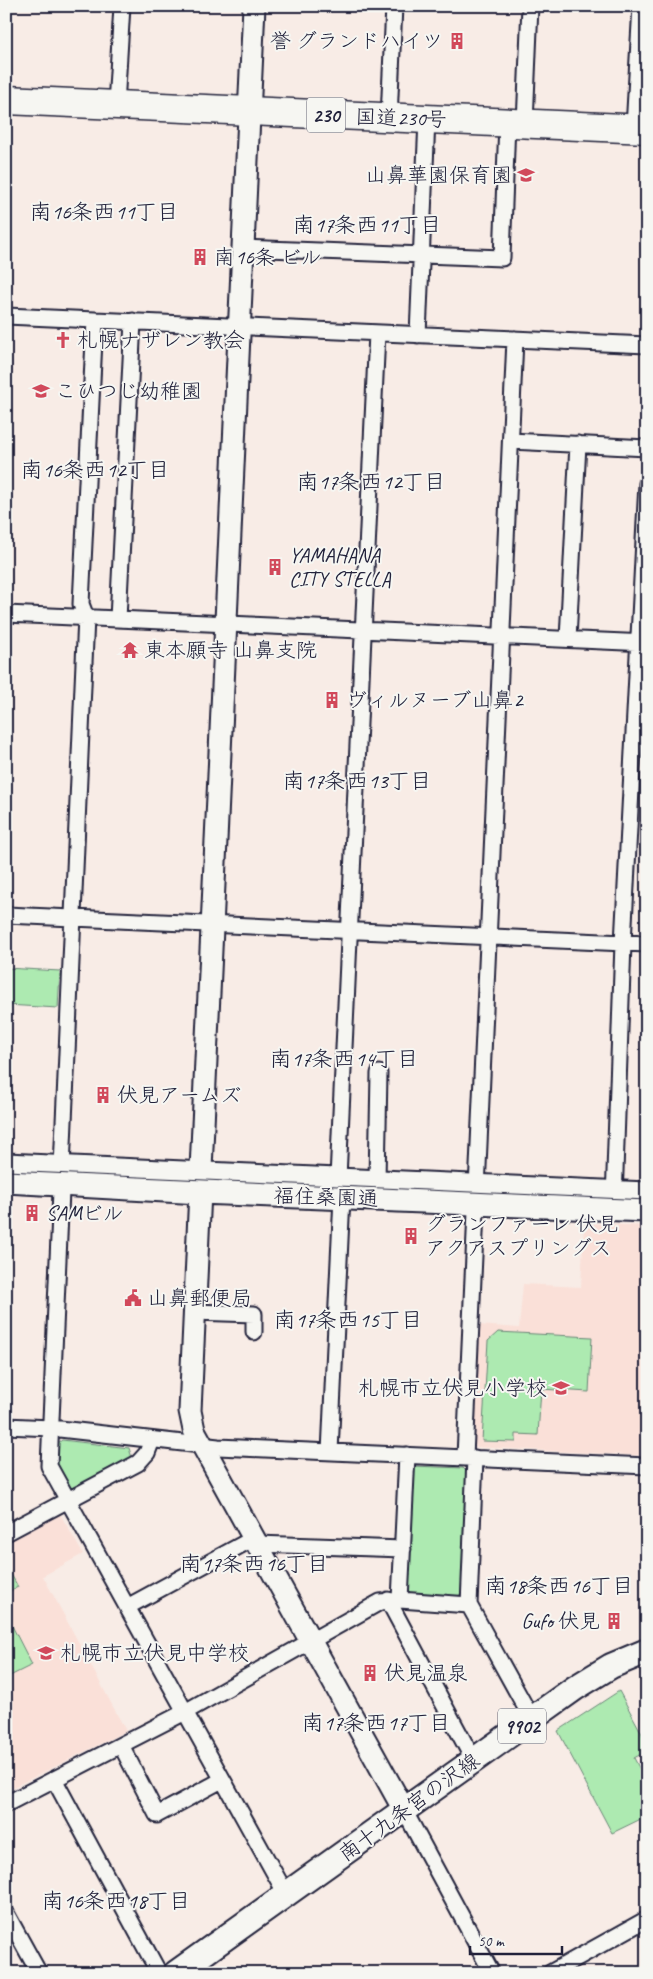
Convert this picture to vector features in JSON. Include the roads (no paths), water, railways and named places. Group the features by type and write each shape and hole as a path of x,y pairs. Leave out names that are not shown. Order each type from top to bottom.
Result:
{"highway":[{"name":"国道230号","path":"6,100 641,129"}],"main road":[{"name":"南十九条宮の沢線","path":"176,1973 200,1966 286,1894 575,1688 612,1666 646,1651"}],"street":[{"path":"116,105 122,6"},
{"path":"254,6 190,1411 194,1430 311,1640 492,1973"},
{"path":"389,118 394,6"},
{"path":"242,248 502,258 530,6"},
{"path":"641,6 641,129"},
{"path":"418,335 427,119"},
{"path":"6,316 647,345"},
{"path":"95,320 82,604 86,617 49,1466 286,1894"},
{"path":"118,619 132,322"},
{"path":"330,1452 350,930 377,333"},
{"path":"515,339 476,1193 468,1605 532,1719"},
{"path":"510,441 647,448"},
{"path":"568,639 578,444"},
{"path":"614,1200 623,943 640,733 647,483"},
{"path":"6,614 643,642"},
{"path":"6,915 647,944"},
{"path":"377,1180 379,1074"},
{"name":"福住桑園通","path":"6,1164 62,1175 200,1182 614,1200 647,1193"},
{"name":"福住桑園通","path":"6,1182 62,1175"},
{"name":"福住桑園通","path":"340,1187 377,1180 476,1193"},
{"name":"福住桑園通","path":"614,1200 647,1211"},
{"path":"194,1312 254,1314 254,1332"},
{"path":"6,1426 51,1428 204,1446 647,1466"},
{"path":"6,1533 138,1463 147,1453 152,1440"},
{"path":"407,1455 403,1549 394,1600 474,1760"},
{"path":"127,1606 255,1541 403,1549"},
{"path":"6,1804 185,1712 380,1602 394,1600 468,1605"},
{"path":"646,1651 647,1639"},
{"path":"121,1745 157,1815 222,1780"},
{"path":"54,1779 159,1973"},
{"path":"6,1913 39,1973"},
{"path":"550,1973 647,1920"}],"tram line":[{"path":"6,1171 647,1200"}],"place":[{"name":"誉 グランドハイツ","path":"457,41"},
{"name":"山鼻華園保育園","path":"526,175"},
{"name":"南16条 ビル","path":"200,257"},
{"name":"札幌ナザレン教会","path":"63,340"},
{"name":"こひつじ幼稚園","path":"41,391"},
{"name":"YAMAHANA CITY STELLA","path":"275,567"},
{"name":"東本願寺 山鼻支院","path":"130,650"},
{"name":"ヴィルヌーブ山鼻2","path":"332,700"},
{"name":"伏見アームズ","path":"103,1095"},
{"name":"SAMビル","path":"32,1213"},
{"name":"グランファーレ 伏見 アクアスプリングス","path":"411,1236"},
{"name":"山鼻郵便局","path":"133,1298"},
{"name":"札幌市立伏見小学校","path":"561,1388"},
{"name":"Gufo 伏見","path":"614,1621"},
{"name":"札幌市立伏見中学校","path":"46,1653"},
{"name":"伏見温泉","path":"370,1673"}],"district":[{"name":"南16条西11丁目","path":"104,212"},
{"name":"南17条西11丁目","path":"367,225"},
{"name":"南16条西12丁目","path":"95,470"},
{"name":"南17条西12丁目","path":"371,482"},
{"name":"南17条西13丁目","path":"357,781"},
{"name":"南17条西14丁目","path":"344,1059"},
{"name":"南17条西15丁目","path":"348,1320"},
{"name":"南17条西16丁目","path":"254,1564"},
{"name":"南18条西16丁目","path":"559,1586"},
{"name":"南17条西17丁目","path":"376,1723"},
{"name":"南16条西18丁目","path":"116,1901"}]}
